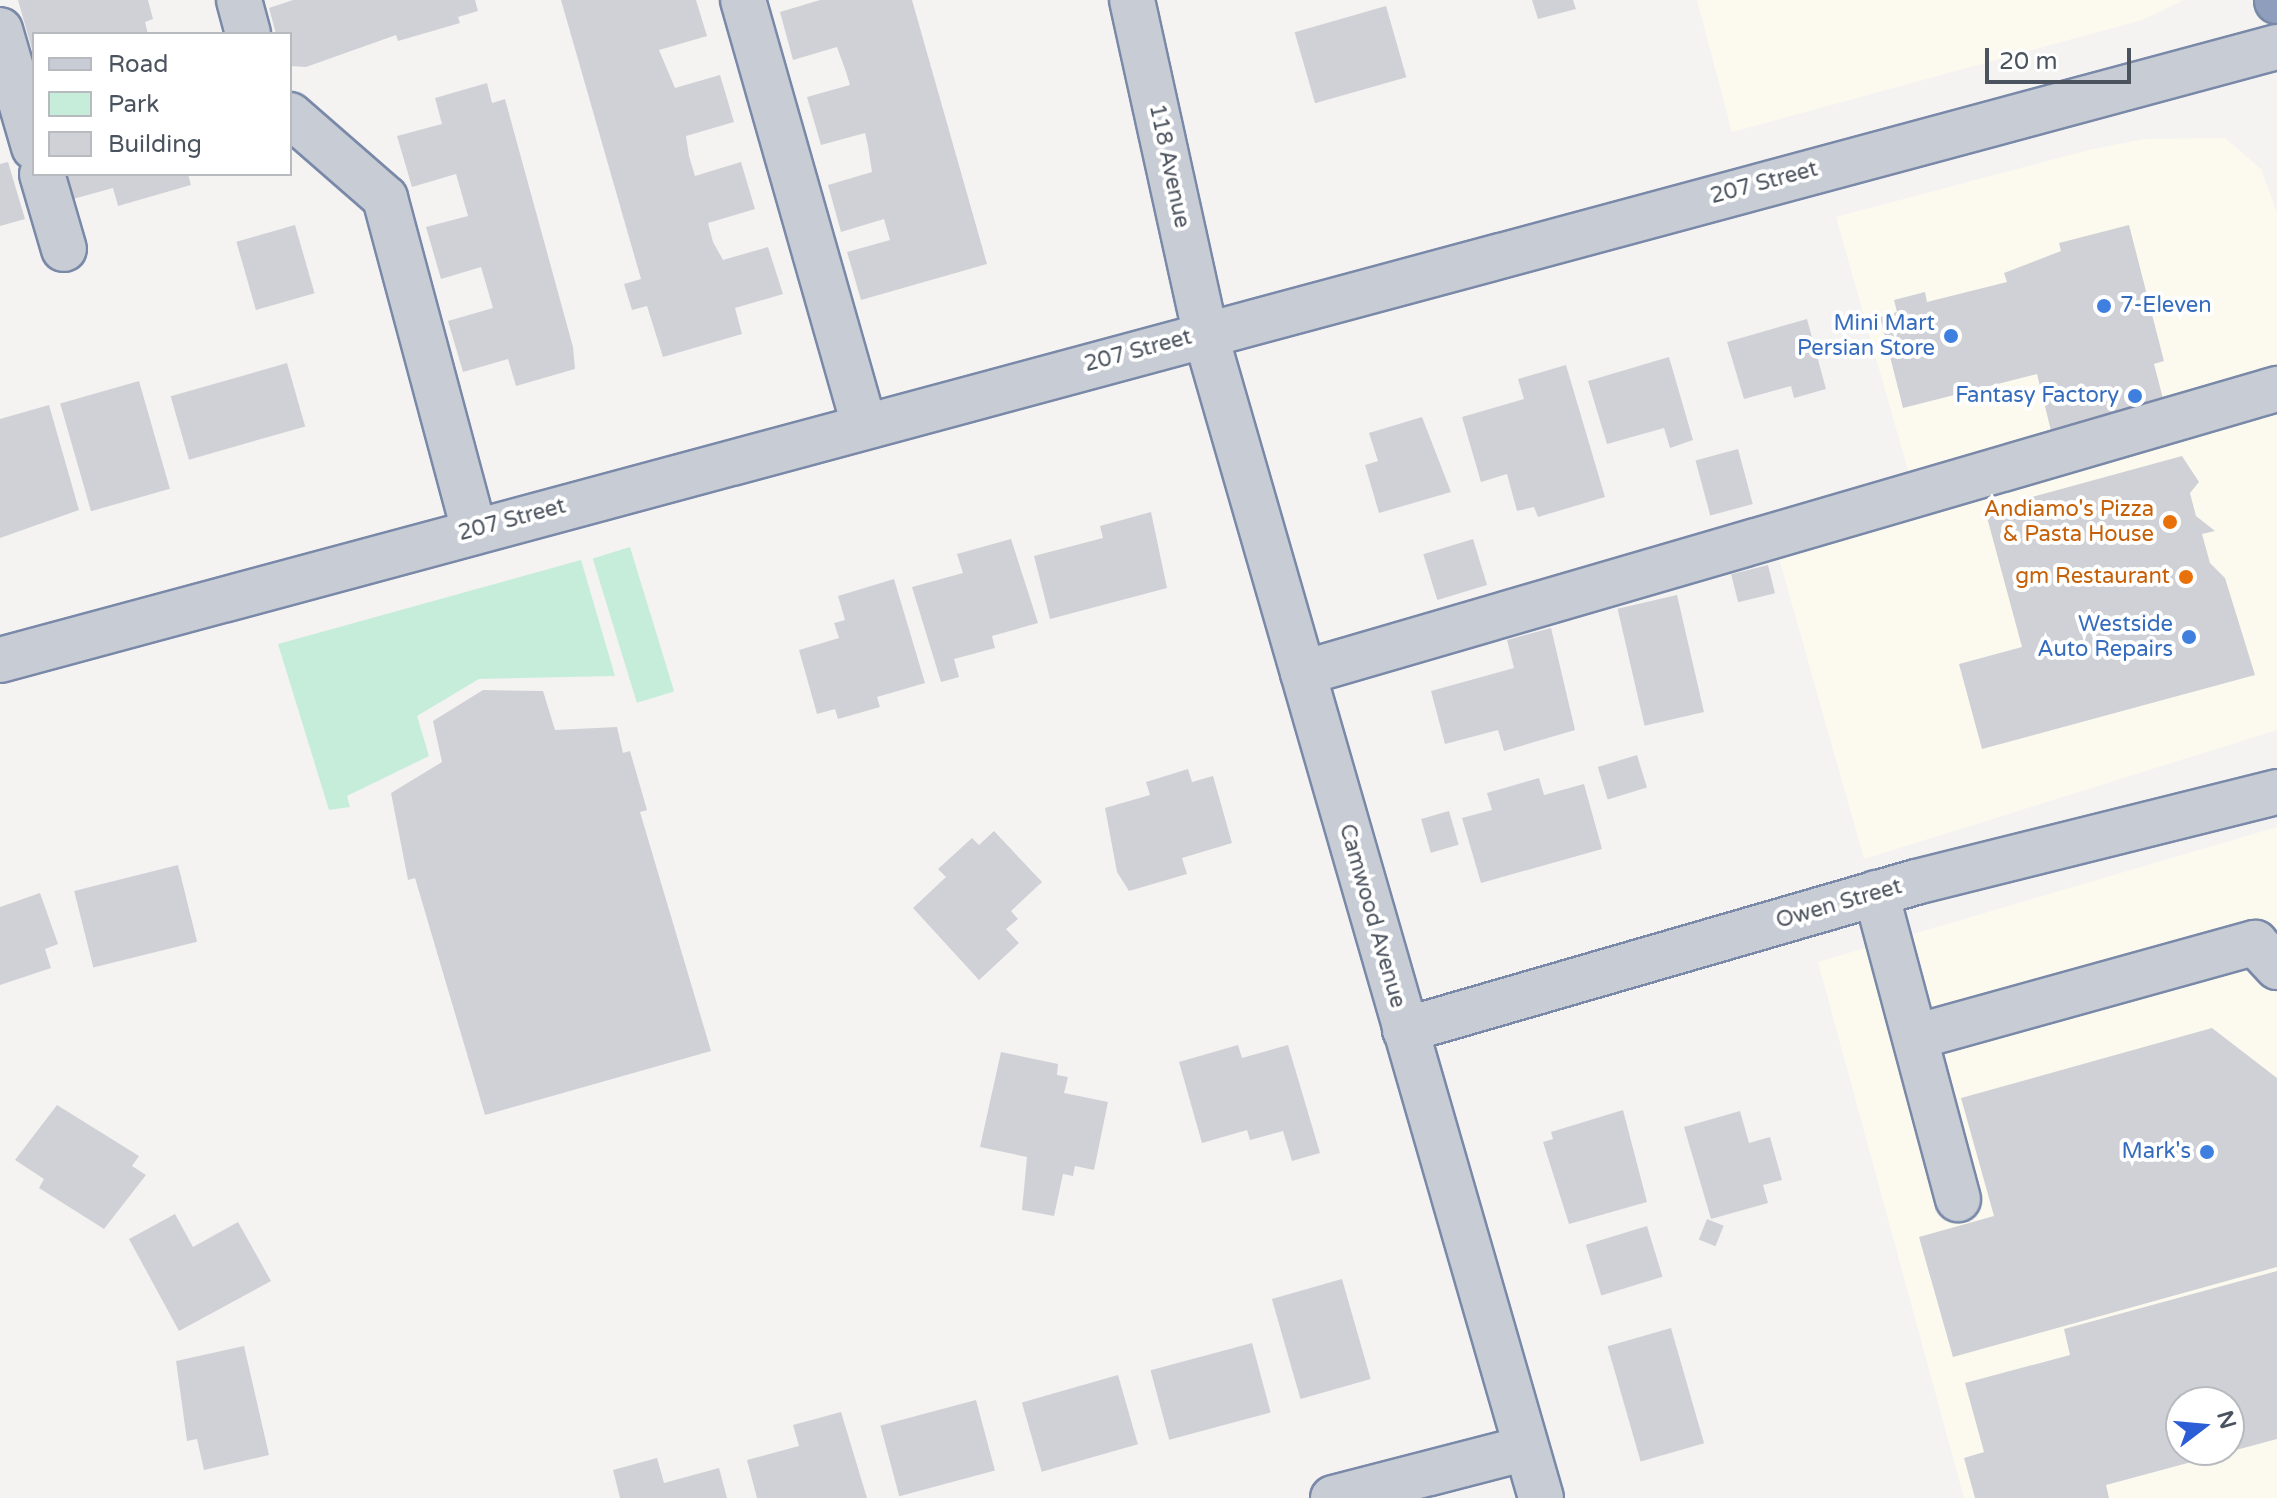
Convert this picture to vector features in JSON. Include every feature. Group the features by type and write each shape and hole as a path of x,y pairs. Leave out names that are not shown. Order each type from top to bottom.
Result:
{"street":[{"path":"239,0 247,32"},
{"path":"743,0 864,426"},
{"name":"118 Avenue","path":"1132,0 1205,333"},
{"path":"0,30 32,140"},
{"name":"207 Street","path":"0,660 1205,333 2277,47"},
{"path":"292,117 385,198 474,530"},
{"path":"43,176 64,249"},
{"name":"Camwood Avenue","path":"1205,333 1541,1498"},
{"path":"1303,673 2277,389"},
{"name":"Owen Street","path":"1405,1030 1876,893 2277,792"},
{"path":"1876,893 1958,1199"},
{"path":"1915,1037 2255,943 2277,967"},
{"path":"1333,1498 1526,1448"}],"shaded area":[{"path":"1697,0 2184,0 2142,20 1732,132"},
{"path":"2225,138 2261,169 2277,213 2277,730 1864,859 1773,537 1915,495 1836,217 2089,150 2144,139"},
{"path":"2277,827 2277,1498 1964,1498 1818,962"}],"green space":[{"path":"630,547 674,691 637,703 593,558"},
{"path":"581,560 615,676 479,679 417,716 429,756 347,796 350,807 329,810 278,644"}],"building":[{"path":"18,0 148,0 153,19 145,22 148,32 32,32 32,49"},
{"path":"293,0 475,0 478,11 458,17 460,23 398,41 396,35 306,67 292,66 292,32 275,32 269,8"},
{"path":"561,0 696,0 707,36 659,50 675,88 720,75 734,122 686,136 689,156 695,176 741,162 755,209 708,223 713,242 723,260 768,247 783,294 735,308 742,334 663,357 647,306 632,310 624,284 641,279"},
{"path":"820,0 912,0 987,264 861,300 847,252 890,240 884,219 841,232 828,185 872,172 865,133 821,145 807,97 850,85 846,72 837,47 793,60 780,12"},
{"path":"1532,0 1573,0 1576,9 1538,19"},
{"path":"1386,6 1406,77 1315,103 1295,32"},
{"path":"487,83 492,103 505,99 573,347 575,369 516,386 508,359 463,372 448,321 493,308 481,267 441,279 426,227 468,216 456,174 412,187 397,136 442,124 435,98"},
{"path":"8,162 25,219 0,226 0,164"},
{"path":"67,176 189,176 191,185 118,206 113,188 73,199"},
{"path":"295,225 315,293 256,310 236,242"},
{"path":"2129,225 2164,361 2154,364 2167,414 2054,443 2037,374 1903,408 1880,317 1897,312 1894,300 1925,292 1927,302 2007,282 2004,273 2061,251 2059,243"},
{"path":"1807,319 1826,389 1794,398 1791,386 1744,399 1727,342"},
{"path":"1669,357 1693,440 1670,448 1664,428 1607,444 1588,381"},
{"path":"287,363 305,426 189,460 171,396"},
{"path":"1566,365 1605,497 1538,517 1534,507 1517,511 1507,474 1481,482 1462,417 1524,399 1518,379"},
{"path":"139,381 170,489 91,511 60,404"},
{"path":"49,405 79,510 0,538 0,419"},
{"path":"1422,417 1451,492 1379,513 1365,465 1378,461 1369,433"},
{"path":"1738,449 1753,504 1710,515 1695,460"},
{"path":"2182,456 2199,482 2190,493 2196,516 2215,531 2202,534 2210,563 2225,578 2255,675 1982,749 1959,664 2022,647 1985,510"},
{"path":"1151,512 1167,588 1050,619 1034,556 1103,538 1100,526"},
{"path":"1011,539 1038,623 992,636 995,648 954,659 959,677 941,682 912,587 963,573 957,554"},
{"path":"1473,539 1487,585 1437,600 1423,554"},
{"path":"1768,565 1775,593 1738,602 1731,574"},
{"path":"894,579 925,683 877,697 880,707 838,719 835,709 817,714 799,650 839,638 834,623 845,620 838,596"},
{"path":"1677,595 1704,712 1645,726 1618,609"},
{"path":"1551,628 1575,730 1504,751 1498,730 1445,744 1431,691 1514,668 1507,640"},
{"path":"483,690 543,691 555,730 617,727 623,753 630,751 647,810 640,812 711,1051 485,1115 415,878 408,880 391,793 442,762 433,721"},
{"path":"1637,755 1647,788 1608,800 1598,767"},
{"path":"1188,769 1192,782 1213,776 1232,843 1182,858 1187,874 1129,891 1117,872 1105,808 1150,795 1146,782"},
{"path":"1539,778 1544,795 1584,784 1602,849 1481,883 1462,818 1492,810 1487,793"},
{"path":"1449,811 1459,845 1431,853 1421,819"},
{"path":"994,831 1042,882 1011,911 1018,919 1006,929 1019,943 979,980 913,908 946,877 938,869 972,838 979,845"},
{"path":"178,865 197,942 93,968 74,891"},
{"path":"40,893 58,944 45,949 51,968 0,985 0,907"},
{"path":"2212,1028 2277,1078 2277,1267 1953,1357 1919,1237 1994,1216 1961,1098"},
{"path":"1238,1045 1242,1058 1288,1045 1320,1153 1292,1161 1283,1131 1250,1140 1247,1130 1202,1143 1179,1062"},
{"path":"1001,1052 1058,1064 1057,1075 1068,1077 1064,1093 1108,1102 1094,1170 1075,1166 1073,1176 1063,1174 1054,1216 1022,1210 1027,1157 980,1147"},
{"path":"57,1105 139,1156 132,1166 146,1175 104,1229 39,1188 44,1179 15,1160"},
{"path":"1623,1110 1647,1202 1569,1224 1543,1142 1553,1139 1551,1132"},
{"path":"1740,1111 1749,1143 1770,1137 1782,1180 1763,1185 1768,1203 1711,1219 1684,1127"},
{"path":"175,1214 193,1247 238,1222 271,1281 179,1331 129,1239"},
{"path":"1707,1219 1724,1226 1715,1246 1699,1239"},
{"path":"1647,1226 1662,1277 1601,1295 1586,1245"},
{"path":"2277,1271 2277,1439 2245,1448 2245,1386 2165,1386 2165,1466 2177,1466 2106,1485 2109,1498 1975,1498 1964,1458 1984,1452 1965,1383 2070,1355 2064,1329"},
{"path":"1342,1279 1371,1379 1300,1399 1272,1299"},
{"path":"1671,1328 1704,1443 1641,1462 1608,1346"},
{"path":"1252,1343 1271,1413 1169,1440 1151,1370"},
{"path":"244,1346 269,1455 204,1470 197,1439 187,1441 176,1361"},
{"path":"1118,1375 1138,1444 1042,1472 1022,1403"},
{"path":"976,1400 995,1471 899,1496 880,1426"},
{"path":"841,1412 867,1498 757,1498 747,1460 799,1446 793,1425"},
{"path":"657,1458 664,1483 719,1468 727,1498 620,1498 613,1470"}],"place":[{"name":"7-Eleven","path":"2104,306"},
{"name":"Mini Mart Persian Store","path":"1951,336"},
{"name":"Fantasy Factory","path":"2135,396"},
{"name":"Andiamo's Pizza & Pasta House","path":"2170,522"},
{"name":"gm Restaurant","path":"2186,577"},
{"name":"Westside Auto Repairs","path":"2189,637"},
{"name":"Mark's","path":"2207,1152"}]}
